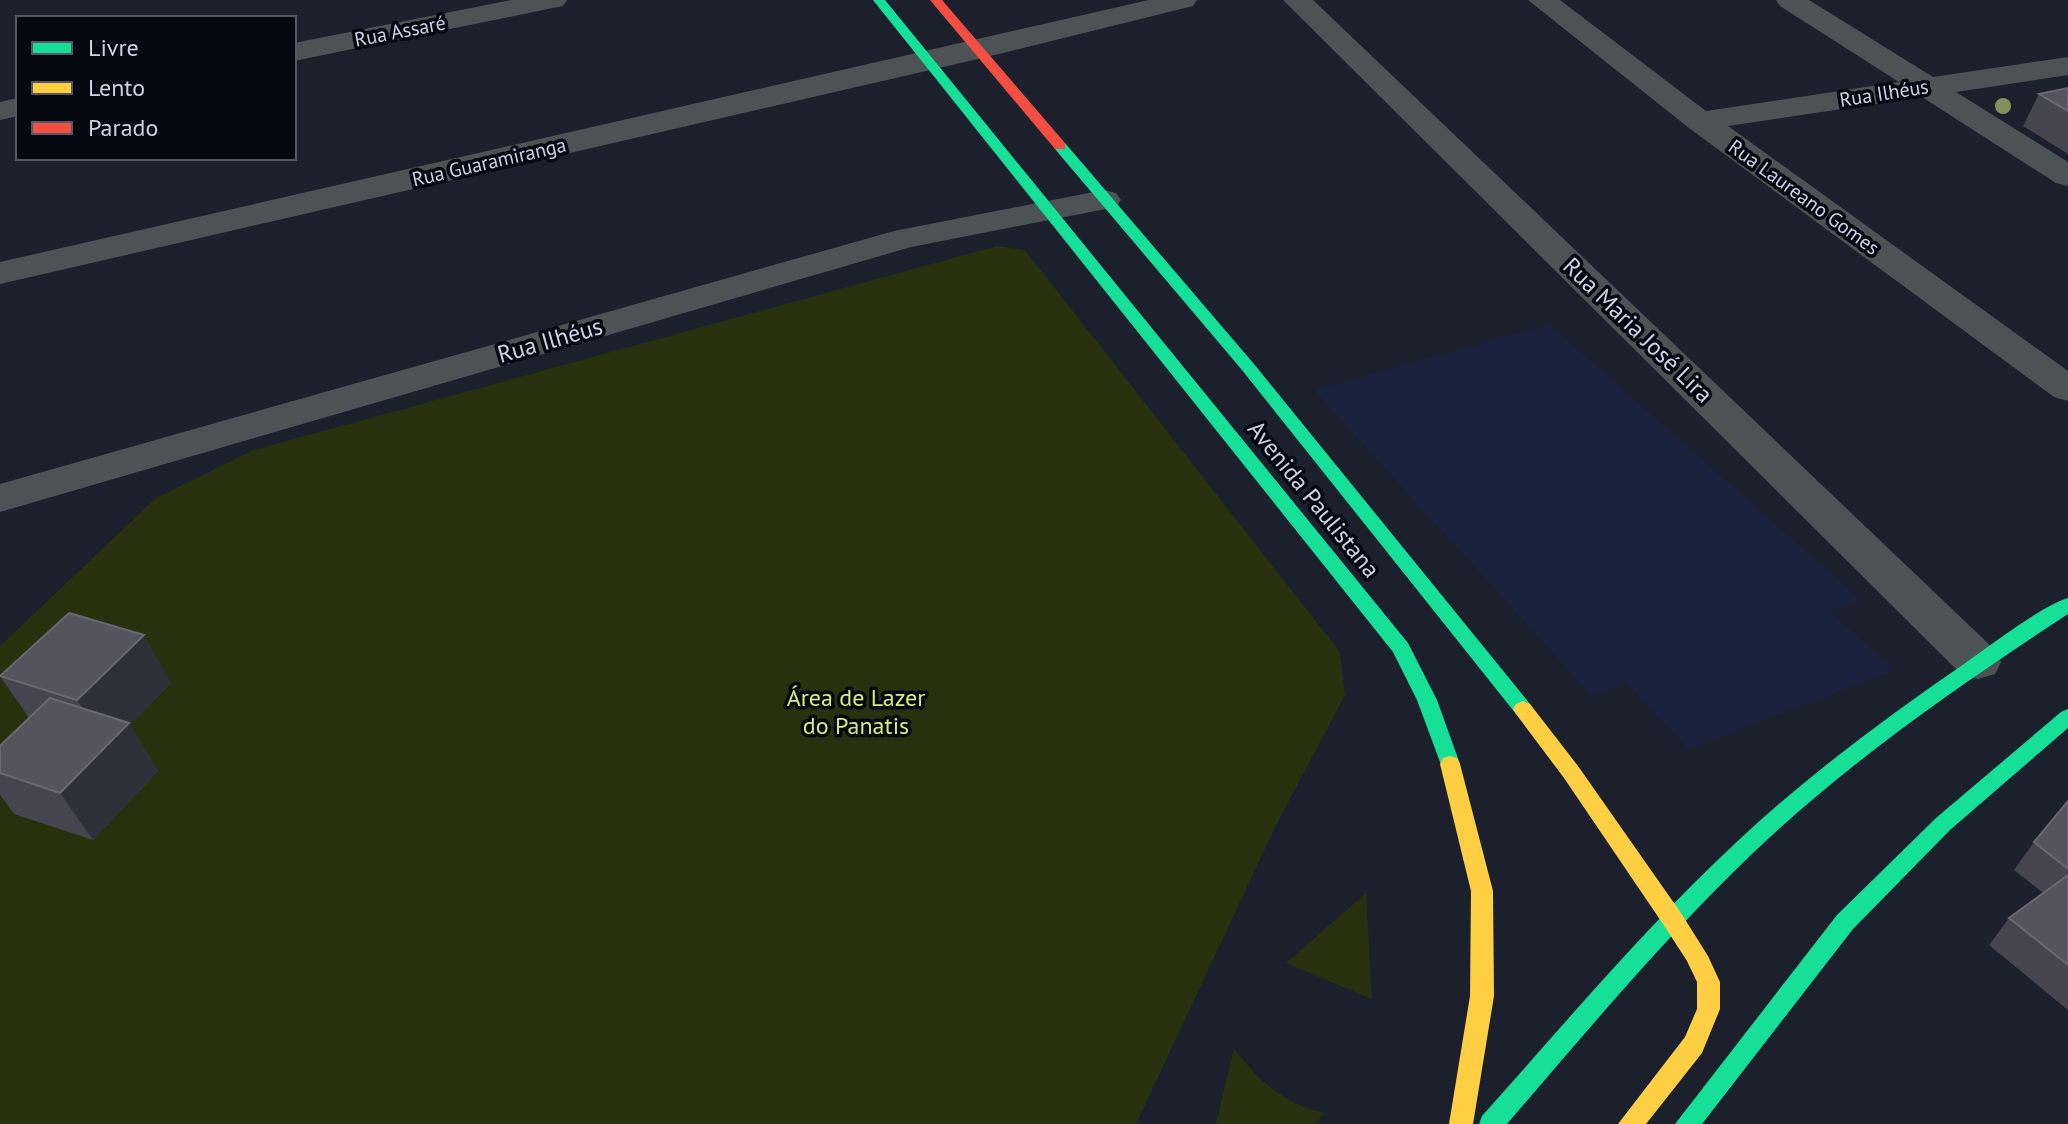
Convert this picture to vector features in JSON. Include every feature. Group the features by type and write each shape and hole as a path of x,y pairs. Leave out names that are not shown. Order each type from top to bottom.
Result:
{"main road":[{"name":"Avenida Paulistana","path":"879,0 1401,648 1427,700 1454,776 1482,891 1482,996 1461,1124"},
{"name":"Avenida Paulistana","path":"936,0 1248,367 1520,705 1571,772 1673,920 1710,989 1711,1009 1685,1058 1630,1124"},
{"path":"1199,394 1229,404"},
{"path":"1491,1124 1673,920 1751,842 1893,724 1978,662 2068,605"},
{"path":"1458,659 1520,705"},
{"path":"1687,1124 1845,922 1943,824 2062,730"}],"street":[{"name":"Rua Assaré","path":"296,52 553,0"},
{"name":"Rua Guaramiranga","path":"0,273 978,50 1180,0"},
{"name":"Rua Maria José Lira","path":"1297,0 1978,662"},
{"name":"Rua Laureano Gomes","path":"1542,0 1700,121 2068,389"},
{"path":"1790,0 2068,176"},
{"name":"Rua Ilhéus","path":"1700,121 2068,66"},
{"name":"Rua Ilhéus","path":"0,498 906,238 1104,200"}],"shaded area":[{"path":"1550,325 1860,599 1830,611 1895,670 1688,749 1627,683 1592,696 1314,390"}],"green space":[{"name":"Área de Lazer do Panatis","path":"997,246 1025,250 1340,652 1345,695 1276,825 1136,1124 0,1124 0,646 156,498 254,450"},
{"path":"1366,893 1372,999 1286,963"},
{"path":"1234,1048 1253,1071 1285,1098 1325,1113 1315,1124 1216,1124"}],"building":[{"path":"2068,88 2068,111 2039,94"},
{"path":"69,613 144,635 77,700 0,676"},
{"path":"50,698 129,723 60,793 0,773 0,746"},
{"path":"2068,801 2068,869 2034,842"},
{"path":"2068,875 2068,965 2009,918"}],"traffic: fast":[{"path":"879,0 1401,648 1427,700 1450,764"},
{"path":"1060,146 1248,367 1523,709"},
{"path":"1491,1124 1681,911 1749,844 1824,778 1903,717 2068,605"},
{"path":"1687,1124 1845,922 1943,824 2068,717"}],"traffic: slow":[{"path":"1523,709 1571,772 1673,920"},
{"path":"1450,764 1482,891 1482,996 1461,1124"},
{"path":"1630,1124 1682,1063 1694,1045 1709,1009 1710,992 1705,973 1673,920"}],"traffic: jam":[{"path":"936,0 1060,146"}]}
